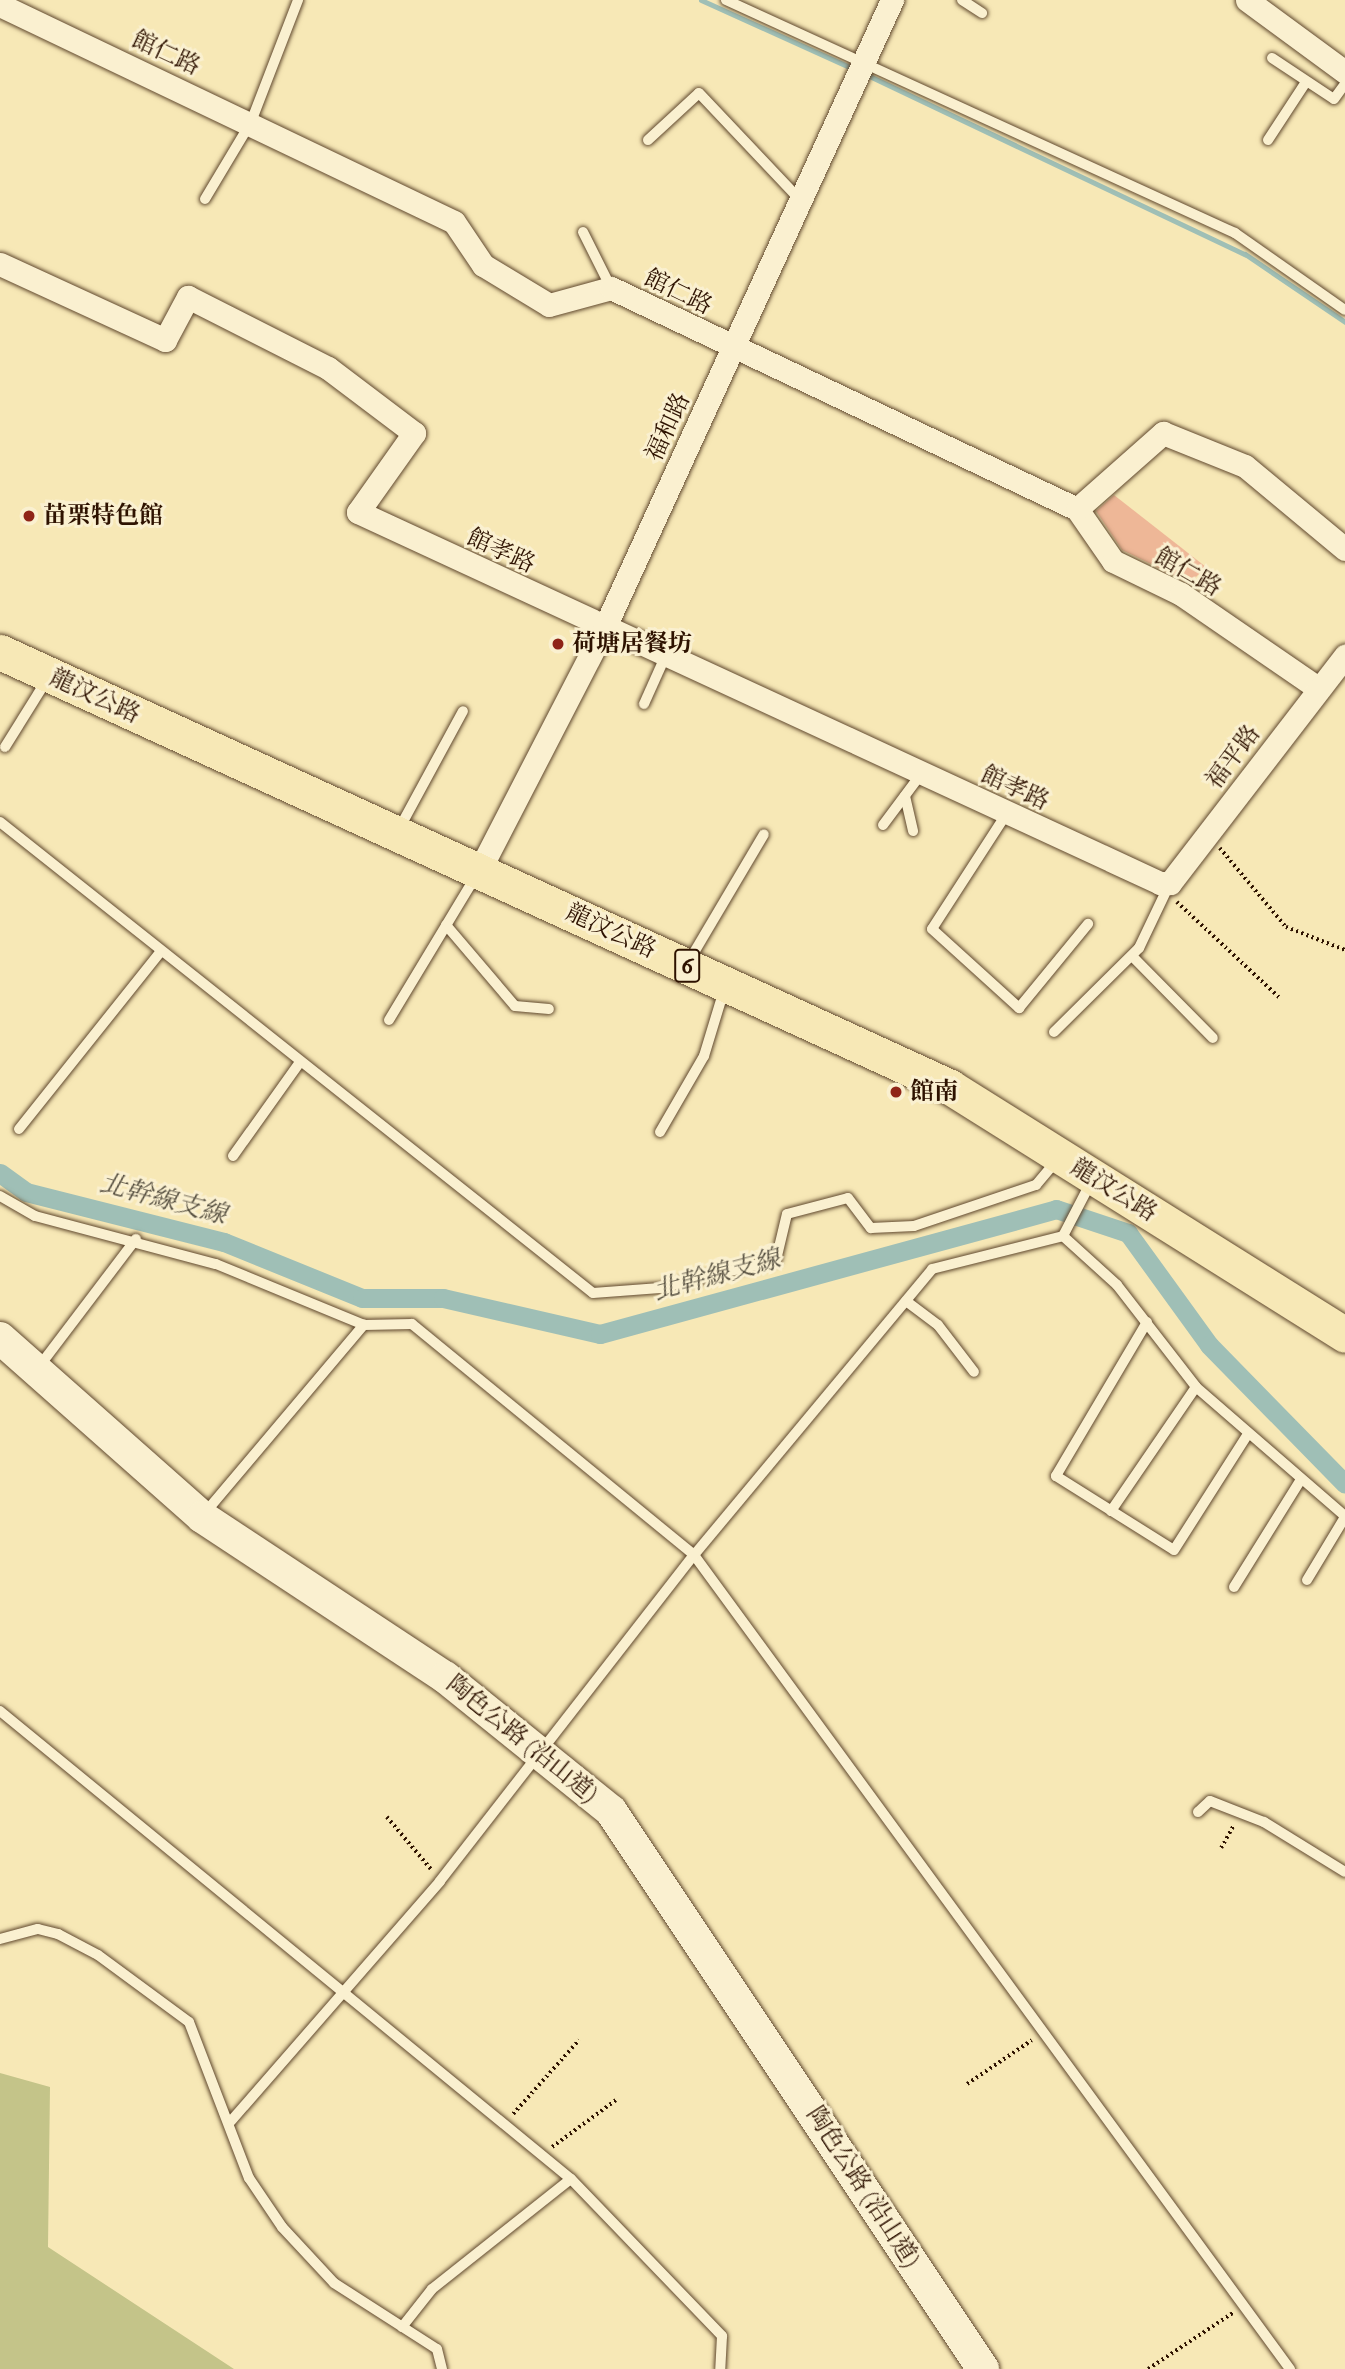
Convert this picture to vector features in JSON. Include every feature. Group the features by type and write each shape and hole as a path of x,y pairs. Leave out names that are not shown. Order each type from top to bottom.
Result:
{"main road":[{"name":"龍汶公路","path":"0,652 950,1087 1345,1335"},
{"name":"陶色公路 (沿山道)","path":"0,1338 34,1373 202,1517 445,1677 541,1748 611,1811 641,1851 983,2369"}],"street":[{"name":"福和路","path":"480,871 604,628 892,0"},
{"path":"1247,0 1345,72"},
{"name":"館仁路","path":"0,5 251,122 454,222 482,265 549,305 611,288 733,349 1077,509 1113,561 1181,594 1318,688"},
{"name":"館孝路","path":"0,264 165,340 188,298 328,368 414,433 358,512 665,657 1165,887"},
{"path":"1077,509 1163,433 1245,466 1342,541"},
{"name":"福平路","path":"1165,887 1345,656"}],"lane":[{"path":"205,199 251,122 298,0"},
{"path":"726,0 1235,233 1345,310"},
{"path":"962,0 982,13"},
{"path":"1272,58 1334,99 1345,84"},
{"path":"1268,140 1306,82"},
{"path":"648,140 699,93 801,202"},
{"path":"583,232 611,288"},
{"path":"644,704 665,657"},
{"path":"5,747 50,675"},
{"path":"397,833 463,711"},
{"path":"883,825 921,774"},
{"path":"905,796 913,831"},
{"path":"1007,813 932,929 1019,1008 1087,923"},
{"path":"0,822 593,1293 660,1288 776,1260 787,1214 848,1198 871,1228 914,1226 1036,1185 1061,1156"},
{"path":"687,966 764,834"},
{"path":"389,1020 480,871"},
{"path":"1054,1032 1132,956 1165,887"},
{"path":"446,925 515,1006 549,1009"},
{"path":"19,1129 161,951"},
{"path":"1132,956 1213,1038"},
{"path":"660,1132 704,1056 726,984"},
{"path":"233,1156 300,1062"},
{"path":"231,2120 440,1881 694,1555 932,1269 1063,1236 1094,1177"},
{"path":"0,1196 34,1216 136,1239 216,1264 364,1325 412,1324 694,1555 1290,2369"},
{"path":"1063,1236 1147,1322 1196,1387 1300,1480 1345,1516 1307,1580"},
{"path":"34,1373 136,1239"},
{"path":"906,1301 938,1325 974,1372"},
{"path":"1147,1322 1056,1476 1174,1550 1248,1434"},
{"path":"202,1517 364,1325"},
{"path":"1111,1511 1196,1387"},
{"path":"1234,1587 1300,1480"},
{"path":"0,1711 571,2179 722,2336 720,2369"},
{"path":"1198,1812 1210,1801 1240,1813 1318,1851 1345,1872"},
{"path":"0,1939 38,1929 58,1934 98,1955 189,2022 231,2120 249,2178 282,2227 334,2283 437,2349 442,2369"},
{"path":"402,2327 432,2290 571,2179"}],"path":[{"path":"1207,834 1286,927 1345,950"},
{"path":"1165,887 1280,998"},
{"path":"1221,1848 1240,1813"},
{"path":"387,1817 440,1881"},
{"path":"967,2084 1044,2032"},
{"path":"504,2124 579,2040"},
{"path":"542,2155 617,2100"},
{"path":"1148,2369 1244,2305"}],"green space":[{"path":"0,2073 50,2087 48,2247 234,2369 0,2369"}],"building":[{"path":"1114,495 1206,567 1190,583 1122,550 1096,511"}],"waterway":[{"path":"701,0 854,69"},
{"path":"863,73 1245,254 1345,322"},
{"name":"北幹線支線","path":"0,1173 26,1192 224,1242 362,1298 443,1298 600,1334 1056,1209 1128,1233 1209,1345 1345,1484"}],"place":[{"name":"苗栗特色館","path":"29,516"},
{"name":"荷塘居餐坊","path":"558,644"},
{"name":"館南","path":"896,1092"}]}
